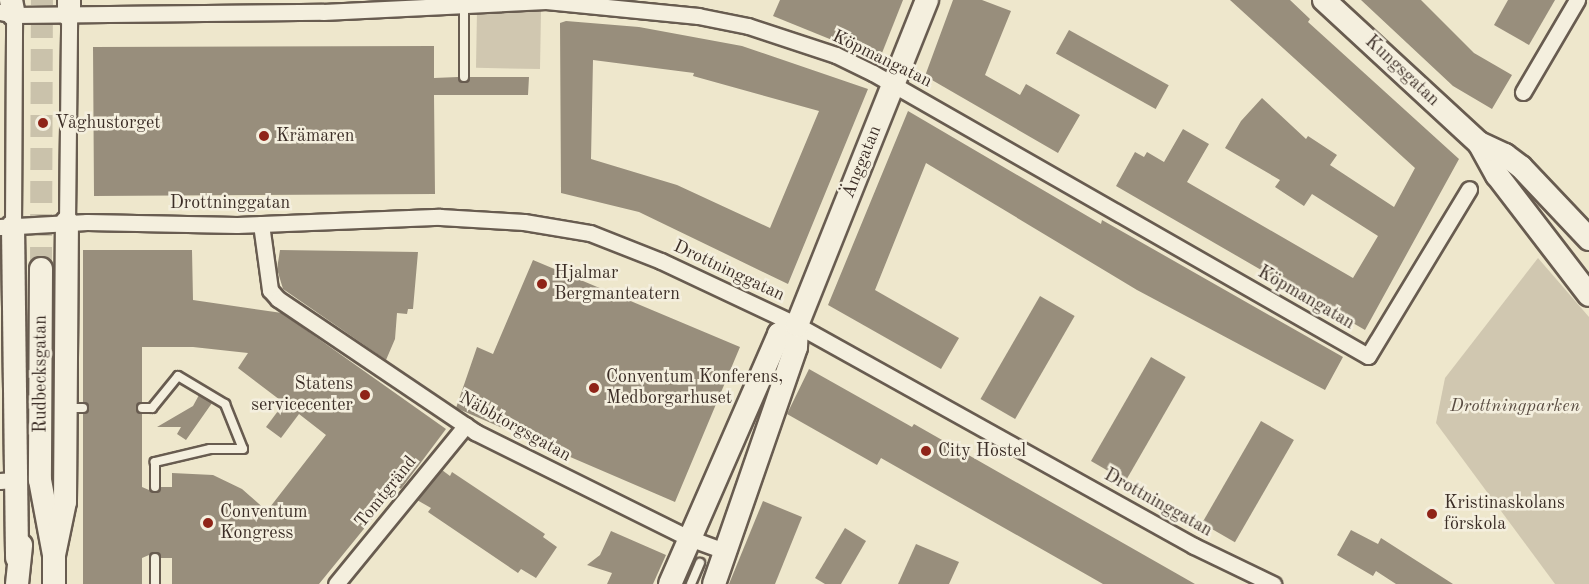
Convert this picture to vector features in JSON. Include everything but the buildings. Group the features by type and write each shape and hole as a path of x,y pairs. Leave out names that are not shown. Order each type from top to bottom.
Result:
{"main road":[{"name":"Änggatan","path":"714,584 796,347 797,325 927,0"},
{"name":"Kungsgatan","path":"1324,0 1479,143 1497,175 1589,296"},
{"name":"Kungsgatan","path":"1479,143 1505,154 1521,167 1589,239"},
{"path":"54,555 65,502 74,408 67,222"},
{"path":"6,227 8,481 17,558"},
{"name":"Rudbecksgatan","path":"41,268 40,480 54,555 54,584"},
{"name":"Änggatan","path":"670,584 779,334 797,325"},
{"name":"Rudbecksgatan","path":"17,584 17,558 40,480"}],"street":[{"path":"1523,92 1577,0"},
{"name":"Köpmangatan","path":"8,9 322,12 546,1 698,16 748,26 836,55 893,84 1368,356 1469,189"},
{"path":"67,222 69,8"},
{"path":"6,227 8,9"},
{"name":"Drottninggatan","path":"6,227 67,222 261,224 440,217 561,227 626,246 797,325 1194,546 1273,584"},
{"name":"Näbbtorgsgatan","path":"261,224 270,290 278,299 466,425 527,458 689,538 726,552"},
{"name":"Tomtgränd","path":"336,584 466,425"}],"lane":[{"path":"464,4 464,77"},
{"path":"142,408 152,408 178,376 225,404 243,449 210,449 155,462 155,487"},
{"path":"154,558 155,584"},
{"path":"691,584 700,563"}],"green space":[{"path":"477,10 541,11 540,69 476,68"},
{"name":"Drottningparken","path":"1538,258 1589,317 1589,584 1555,584 1436,423 1445,378"}],"tunnel":[{"path":"41,269 42,0"}],"place":[{"name":"Våghustorget","path":"43,123"},
{"name":"Krämaren","path":"264,136"},
{"name":"Hjalmar Bergmanteatern","path":"542,284"},
{"name":"Conventum Konferens, Medborgarhuset","path":"594,388"},
{"name":"Statens servicecenter","path":"365,395"},
{"name":"City Hostel","path":"926,451"},
{"name":"Kristinaskolans förskola","path":"1432,514"},
{"name":"Conventum Kongress","path":"208,523"}]}
